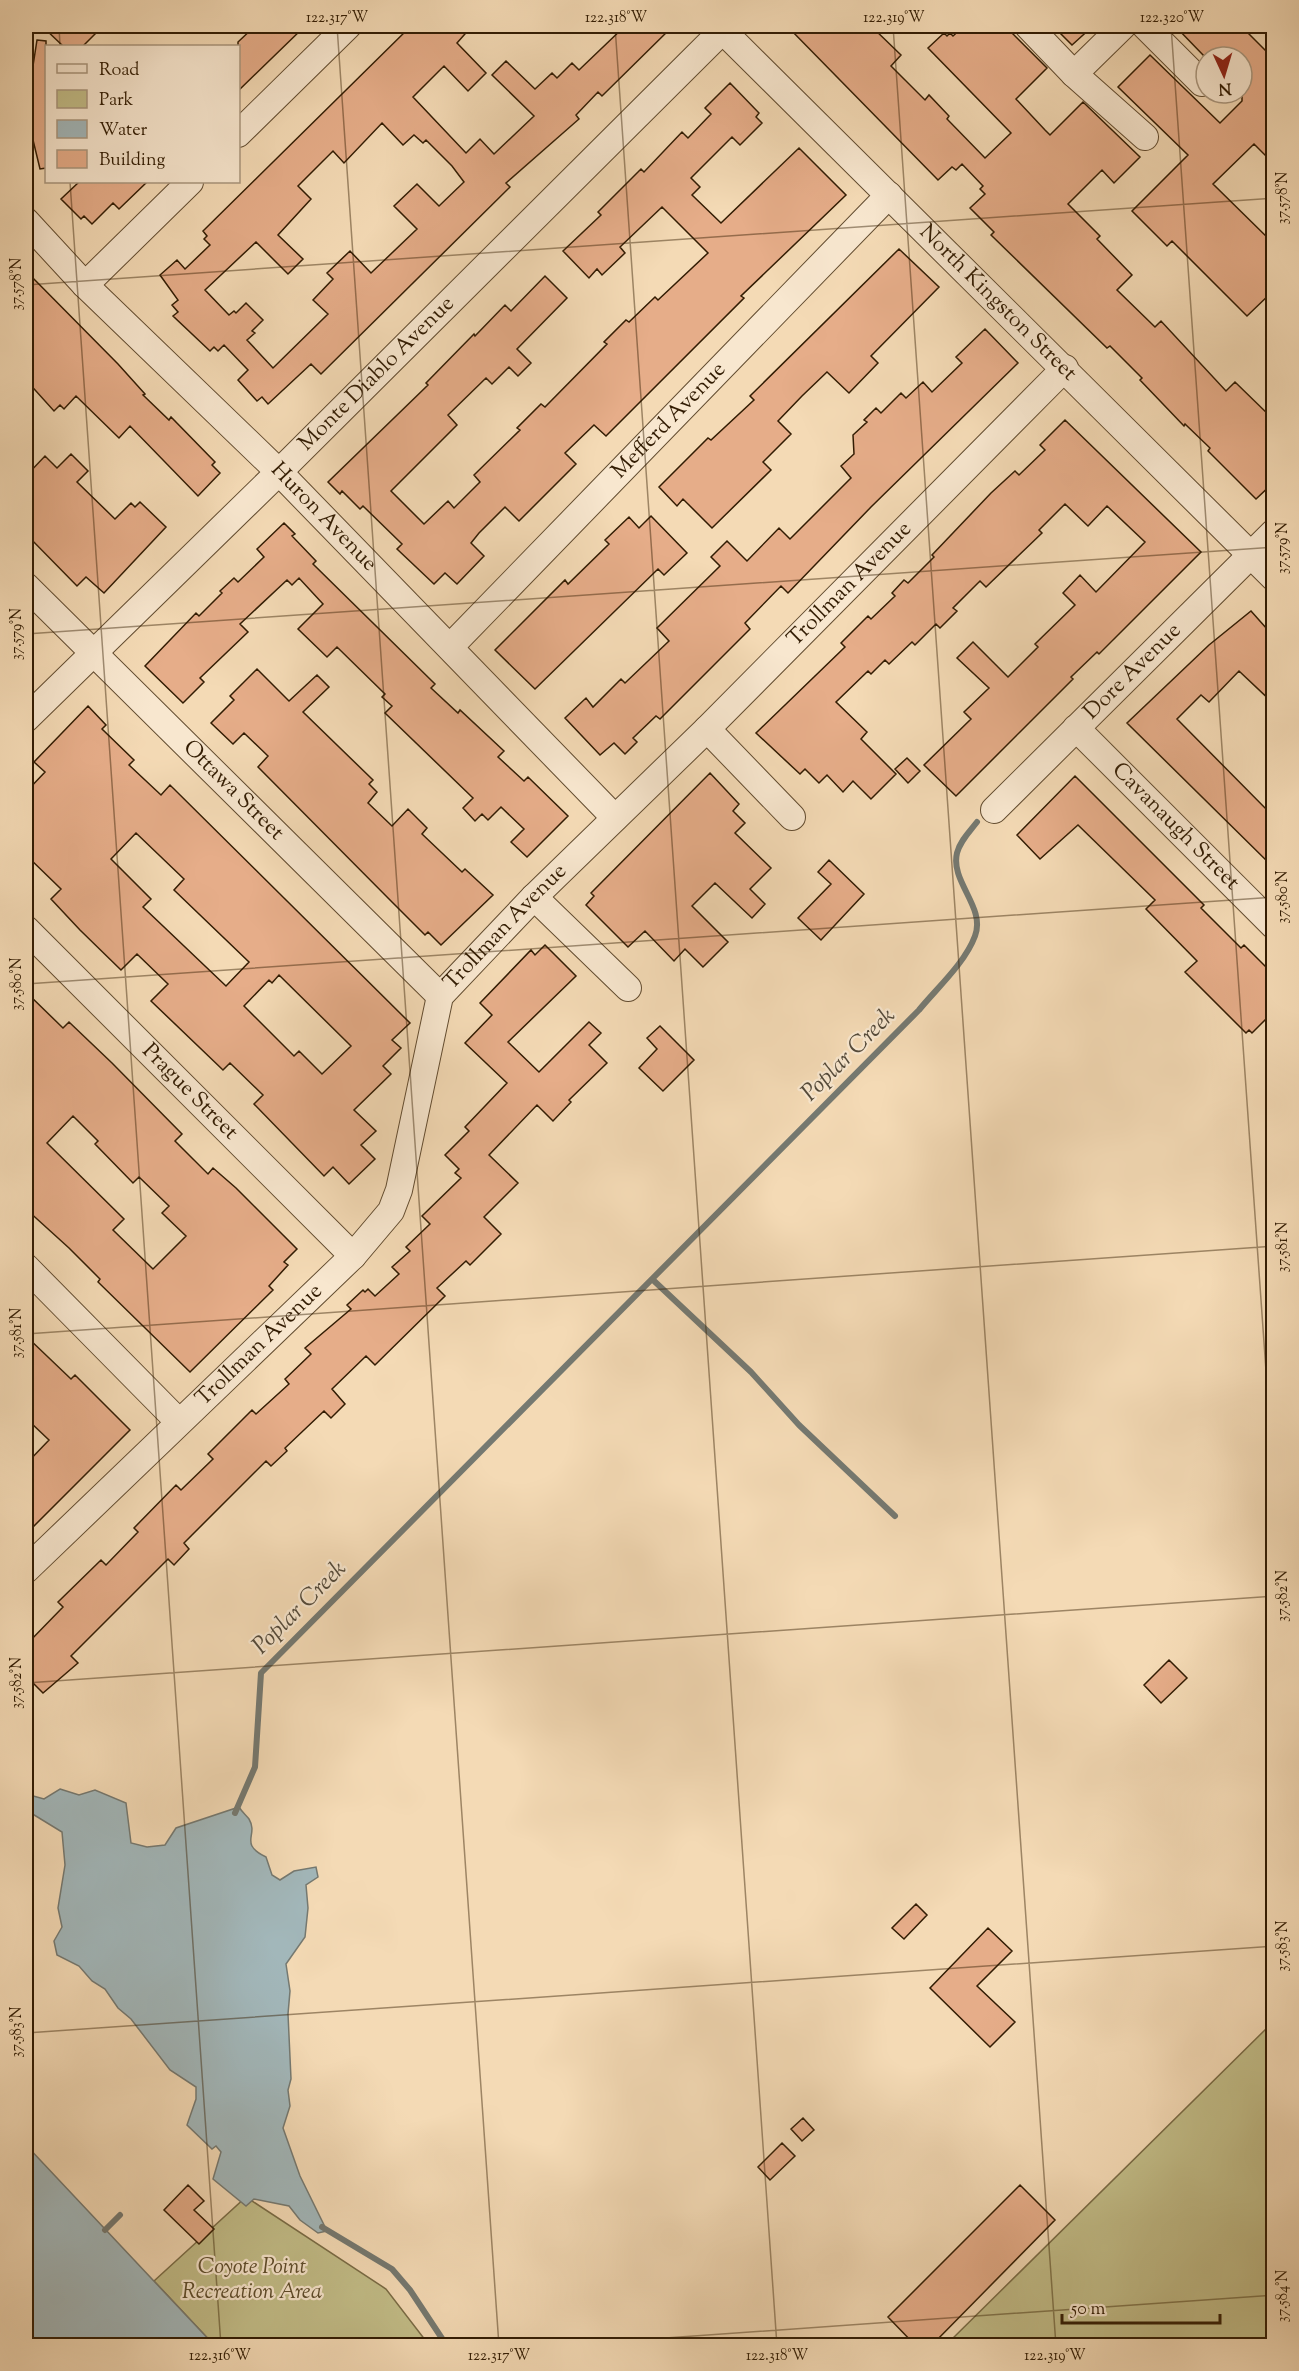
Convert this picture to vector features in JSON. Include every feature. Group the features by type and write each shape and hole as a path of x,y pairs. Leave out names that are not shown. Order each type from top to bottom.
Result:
{"street":[{"path":"240,132 348,26"},
{"path":"1028,26 1074,74 1144,137"},
{"path":"1074,74 1123,26"},
{"path":"1145,26 1194,75"},
{"name":"North Kingston Street","path":"724,28 1274,578"},
{"name":"Monte Diablo Avenue","path":"26,720 279,472 724,28"},
{"path":"85,285 189,183"},
{"name":"Mefferd Avenue","path":"450,647 889,195"},
{"name":"Huron Avenue","path":"26,221 85,285 279,472 615,818"},
{"name":"Trollman Avenue","path":"26,1570 178,1421 353,1256 391,1211 399,1190 440,996 534,897 706,729 1065,368"},
{"name":"Dore Avenue","path":"994,810 1274,532"},
{"name":"Ottawa Street","path":"26,586 440,996"},
{"name":"Cavanaugh Street","path":"1076,728 1274,926"},
{"path":"706,729 792,817"},
{"path":"534,897 628,988"},
{"name":"Prague Street","path":"26,930 353,1256"},
{"path":"26,1267 178,1421"}],"green space":[{"path":"1273,2022 1273,2345 946,2345"},
{"name":"Coyote Point Recreation Area","path":"246,2197 386,2289 429,2345 214,2345 154,2281"}],"water":[{"path":"60,1789 79,1795 95,1790 126,1803 131,1843 147,1847 165,1845 176,1828 239,1807 249,1819 253,1848 266,1857 272,1875 280,1880 294,1871 316,1867 318,1877 306,1885 308,1908 305,1937 286,1964 290,1991 288,2014 291,2079 288,2090 290,2106 283,2128 300,2176 327,2231 318,2233 300,2220 289,2206 254,2199 246,2206 213,2179 221,2152 216,2146 212,2149 187,2125 196,2099 196,2087 170,2070 105,1989 92,1981 79,1966 57,1955 54,1941 62,1927 58,1908 65,1865 62,1832 26,1810 26,1794 44,1799"},
{"path":"26,2145 214,2345 26,2345"}],"building":[{"path":"42,26 103,26 84,45 62,45"},
{"path":"255,26 305,26 240,89 240,45 238,42"},
{"path":"411,26 472,26 457,43 486,73 468,91 444,66 413,97 466,153 480,139 494,154 534,116 492,75 506,61 535,89 552,73 557,78 572,63 579,70 625,26 673,26 602,96 598,92 576,115 579,119 506,183 510,187 321,374 311,364 268,404 262,397 257,401 238,380 248,370 224,345 218,351 214,347 210,351 173,316 178,312 172,305 178,300 160,275 177,260 185,269 210,245 204,239 207,236 203,231","holes":["382,123 403,145 414,135 423,143 426,140 452,166 464,182 439,206 417,184 394,206 417,229 371,273 350,251 327,273 333,279 313,300 328,314 273,368 247,340 255,333 252,331 263,320 246,303 236,313 234,311 229,315 205,290 256,242 288,274 303,259 278,235 311,199 298,186 333,151 344,163"]},
{"path":"787,26 871,26 901,55 891,66 925,100 929,95 949,116 947,119 985,158 1011,133 928,48 944,33 947,36 950,33 953,36 964,26 1005,26 1047,68 1016,99 1050,135 1083,102 1140,157 1114,183 1102,170 1068,204 1100,236 1097,239 1132,275 1117,290 1155,327 1161,321 1226,391 1235,382 1274,420 1274,482 1256,499 1208,451 1210,448 1185,424 1184,426 1110,346 1107,348 991,235 994,232 970,208 985,194 980,189 983,186 962,164 956,170 952,167 938,180"},
{"path":"1053,26 1093,26 1072,45"},
{"path":"1175,26 1241,26 1274,59 1274,164 1254,144 1213,184 1274,244 1274,290 1247,316 1172,241 1167,246 1132,211 1188,155 1118,87 1150,55 1194,98 1194,105 1201,105 1220,123 1238,105 1254,105 1254,45 1194,46"},
{"path":"37,40 46,41 45,168 40,169 26,111"},
{"path":"730,83 759,113 756,117 762,123 740,145 732,137 691,178 700,187 692,195 721,223 799,148 846,195 741,296 744,298 606,436 594,425 565,453 576,464 519,521 505,507 479,533 471,543 484,556 457,584 445,573 434,584 397,549 402,544 363,506 360,509 342,491 340,494 328,482 428,385 426,383 474,334 475,336 505,305 511,311 545,276 567,298 517,349 531,363 518,376 509,367 492,384 486,378 448,415 457,425 391,491 424,524 448,501 454,508 480,482 474,475 520,430 517,428 541,404 545,407 607,344 604,342 626,320 629,322 655,297 658,300 708,253 662,207 620,247 625,253 602,275 597,269 589,278 563,251 601,215 598,212 641,169 644,172 682,132 688,138 711,114 705,108"},
{"path":"78,183 146,183 119,209 113,203 92,224 84,216 81,219 61,199"},
{"path":"899,249 939,287 871,356 878,363 849,393 827,372 802,396 778,421 791,434 763,462 771,470 712,528 683,499 677,506 659,487 708,438 711,440 754,400 750,396"},
{"path":"26,271 118,364 145,394 143,395 169,420 171,417 215,462 212,465 220,473 198,496 130,426 119,438 76,396 64,409 60,405 54,411 26,380"},
{"path":"985,329 1018,363 871,507 788,593 781,586 745,623 750,629 660,719 656,716 633,738 637,742 625,754 614,743 600,755 565,718 586,698 593,707 621,679 625,683 669,641 657,628 720,566 711,557 727,541 747,561 779,528 790,539 851,478 841,466 854,454 853,435 867,422 864,420 876,408 881,413 901,393 906,398 923,382 932,392 962,363 956,357"},
{"path":"1065,420 1201,552 1099,654 1097,652 1071,677 1073,679 956,796 924,765 971,719 964,712 989,688 957,658 973,642 1008,677 1038,647 1035,644 1075,605 1063,593 1080,575 1096,592 1145,542 1107,506 1088,526 1065,504 1039,530 1042,533 986,587 980,581 953,608 957,611 940,628 936,624 915,645 912,642 889,664 885,660 871,674 868,671 836,702 867,732 861,739 896,774 871,799 853,781 843,792 827,775 819,783 805,769 800,774 756,733 845,647 841,643 868,616 871,619 895,596 892,593 904,580 908,583 934,557 932,555 991,493 1015,471 1019,475 1045,450 1040,445"},
{"path":"71,454 88,471 77,482 115,519 131,503 135,507 140,502 166,527 104,593 86,577 77,586 26,534 26,476 45,456 57,468"},
{"path":"651,516 687,553 664,575 658,569 535,689 495,650 565,580 568,584 609,544 605,540 629,517 639,528"},
{"path":"284,523 295,534 292,536 316,561 313,564 435,684 431,688 458,713 460,710 504,751 498,757 524,781 528,777 568,816 527,857 511,842 524,829 501,807 488,820 482,814 475,821 463,808 473,798 385,713 392,706 382,697 385,694 337,647 327,657 298,629 323,604 299,578 292,585 287,580 240,624 248,632 200,678 204,682 183,703 145,666 196,613 199,616 234,578 238,582 264,557 257,549"},
{"path":"1251,611 1274,637 1274,704 1239,671 1209,702 1201,695 1177,719 1274,817 1274,868 1127,723 1209,645"},
{"path":"257,669 289,701 317,675 329,687 303,712 373,780 369,784 377,792 368,803 392,826 408,809 427,828 422,834 462,872 465,869 493,895 441,945 428,932 425,935 258,767 268,756 244,733 233,744 211,723 234,700 230,696"},
{"path":"88,706 106,725 102,729 134,760 129,765 161,795 170,785 410,1023 392,1040 401,1048 383,1066 391,1074 354,1110 376,1131 361,1145 375,1159 349,1184 333,1167 324,1176 254,1104 263,1095 230,1063 223,1070 151,1001 168,984 137,954 121,970 51,899 61,889 26,855 26,792 45,772 34,762","holes":["136,833 184,879 174,890 249,962 226,986 143,907 151,899 111,859","279,975 351,1046 322,1074 299,1051 294,1056 244,1006 269,980 272,983"]},
{"path":"907,758 920,771 908,783 895,769"},
{"path":"710,773 739,804 733,811 745,823 735,833 771,868 750,889 765,904 752,918 715,883 692,906 728,942 703,967 685,949 674,961 645,931 628,947 586,905 594,896 591,893"},
{"path":"1075,776 1204,905 1201,908 1241,948 1244,945 1274,975 1274,1011 1252,1033 1249,1030 1246,1033 1185,972 1197,961 1146,909 1155,900 1078,825 1040,859 1017,835"},
{"path":"829,860 864,894 821,940 798,918 831,884 818,872"},
{"path":"545,945 576,976 508,1042 539,1072 589,1022 601,1033 589,1045 607,1063 569,1100 571,1102 553,1121 537,1105 489,1155 518,1183 484,1217 501,1234 470,1265 466,1261 437,1288 445,1296 375,1365 366,1356 332,1389 345,1404 331,1418 324,1411 285,1448 287,1451 271,1466 266,1461 184,1543 189,1549 174,1565 168,1559 71,1656 78,1663 43,1693 26,1676 26,1645 63,1607 58,1602 101,1560 106,1565 138,1532 134,1528 176,1485 181,1490 213,1459 208,1454 252,1410 256,1414 289,1384 285,1379 311,1354 305,1348 351,1309 347,1305 363,1290 365,1292 368,1289 375,1296 399,1274 392,1267 410,1251 406,1247 430,1224 422,1216 461,1178 455,1173 459,1169 445,1155 469,1131 465,1127 507,1083 465,1043 492,1015 480,1003 531,950 535,955"},
{"path":"26,992 63,1028 69,1022 182,1134 175,1141 208,1174 213,1168 297,1249 284,1262 288,1265 269,1286 273,1290 190,1372 98,1282 100,1279 69,1248 26,1209","holes":["73,1116 98,1141 95,1144 133,1183 139,1177 169,1206 162,1213 186,1236 153,1269 113,1230 124,1219 47,1143"]},
{"path":"660,1026 694,1060 663,1091 639,1068 657,1049 647,1038"},
{"path":"26,1336 71,1379 75,1375 130,1430 26,1534 26,1464 49,1440 30,1422 32,1420 26,1414"},
{"path":"1169,1660 1187,1678 1161,1703 1144,1685"},
{"path":"916,1904 927,1915 904,1939 892,1928"},
{"path":"988,1928 1012,1951 977,1986 1015,2022 990,2047 930,1988"},
{"path":"803,2118 814,2130 802,2141 791,2129"},
{"path":"782,2143 795,2156 770,2180 758,2167"},
{"path":"188,2185 204,2201 194,2210 214,2229 199,2244 164,2210"},
{"path":"1020,2185 1055,2220 931,2346 916,2346 888,2317"}],"waterway":[{"name":"Poplar Creek","path":"235,1813 255,1767 261,1673 919,1010 965,956 975,936 977,925 976,915 956,864 958,849 977,822"},
{"name":"Poplar Creek","path":"652,1279 751,1372 799,1425 895,1516"},
{"name":"Poplar Creek","path":"105,2230 120,2215"},
{"name":"Poplar Creek","path":"322,2227 392,2269 410,2290 447,2346"}]}
